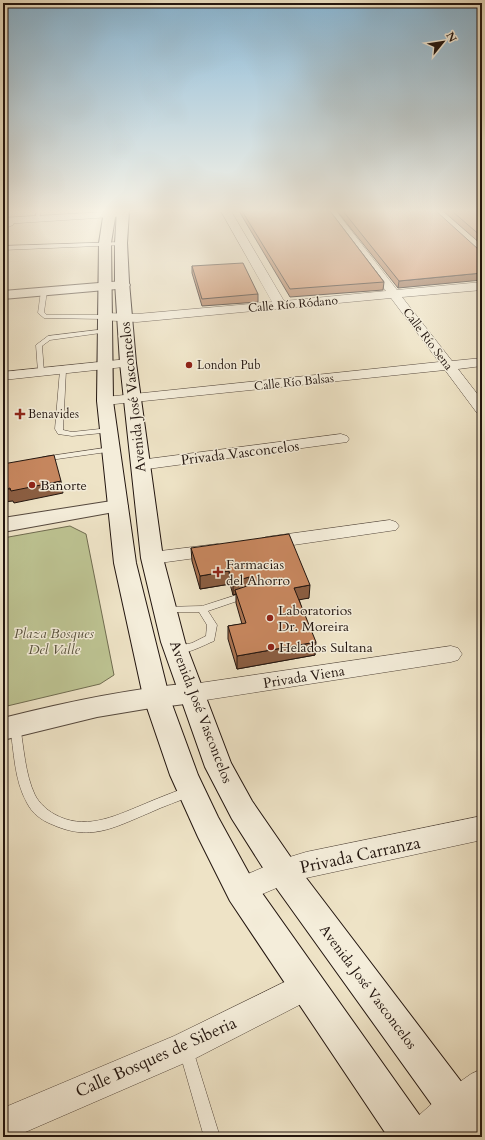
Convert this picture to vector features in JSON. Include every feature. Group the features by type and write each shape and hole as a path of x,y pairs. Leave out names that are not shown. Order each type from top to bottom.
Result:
{"main road":[{"name":"Avenida José Vasconcelos","path":"105,264 106,286 117,364 132,398 152,558 176,650 219,767 242,810 283,872 479,1137"},
{"name":"Avenida José Vasconcelos","path":"112,322 123,285 122,264"},
{"path":"3,295 123,285"},
{"name":"Avenida José Vasconcelos","path":"117,364 106,401 112,467 128,582 156,696 184,775 208,827 241,890 411,1137"},
{"path":"3,525 118,506 129,517 142,548 152,558"},
{"name":"Privada Viena","path":"9,728 54,716 156,696 193,693"}],"street":[{"path":"257,264 280,305"},
{"name":"Calle Río Sena","path":"372,264 482,410"},
{"name":"Calle Río Ródano","path":"112,322 137,318 482,286"},
{"name":"Calle Río Balsas","path":"106,401 482,362"},
{"path":"3,376 117,364"},
{"name":"Privada Vasconcelos","path":"140,465 341,440"},
{"path":"152,558 390,526"},
{"name":"Privada Viena","path":"193,693 451,654"},
{"name":"Privada Carranza","path":"241,890 283,872 306,865 482,828"},
{"name":"Calle Bosques de Siberia","path":"3,1125 185,1047 307,986"},
{"path":"420,1137 456,1105 482,1085"}],"lane":[{"path":"44,291 41,312 42,315 46,317 112,322"},
{"path":"41,372 39,345 48,338 112,322"},
{"path":"63,370 59,429 61,432 110,440"},
{"path":"35,460 110,440"},
{"path":"165,609 202,610 249,594"},
{"path":"176,650 194,646 211,638 212,624 202,610"},
{"path":"9,728 30,796 36,806 46,816 58,822 73,827 89,828 105,826 192,790"},
{"path":"185,1047 212,1137"}],"green space":[{"name":"Plaza Bosques Del Valle","path":"70,526 86,534 114,675 100,684 3,707 3,538"}],"building":[{"path":"244,264 258,294 202,299 192,266"},
{"path":"275,264 370,264 384,282 290,289"},
{"path":"386,264 482,264 482,273 399,281"},
{"path":"54,455 61,481 11,491 10,488 3,490 3,464"},
{"path":"289,534 310,585 294,588 316,642 237,656 228,626 246,623 235,590 253,584 256,581 249,577 233,582 229,571 200,576 191,548"}],"place":[{"name":"London Pub","path":"189,365"},
{"name":"Benavides","path":"20,414"},
{"name":"Banorte","path":"32,485"},
{"name":"Farmacias del Ahorro","path":"218,572"},
{"name":"Laboratorios Dr. Moreira","path":"270,618"},
{"name":"Helados Sultana","path":"271,647"}]}
